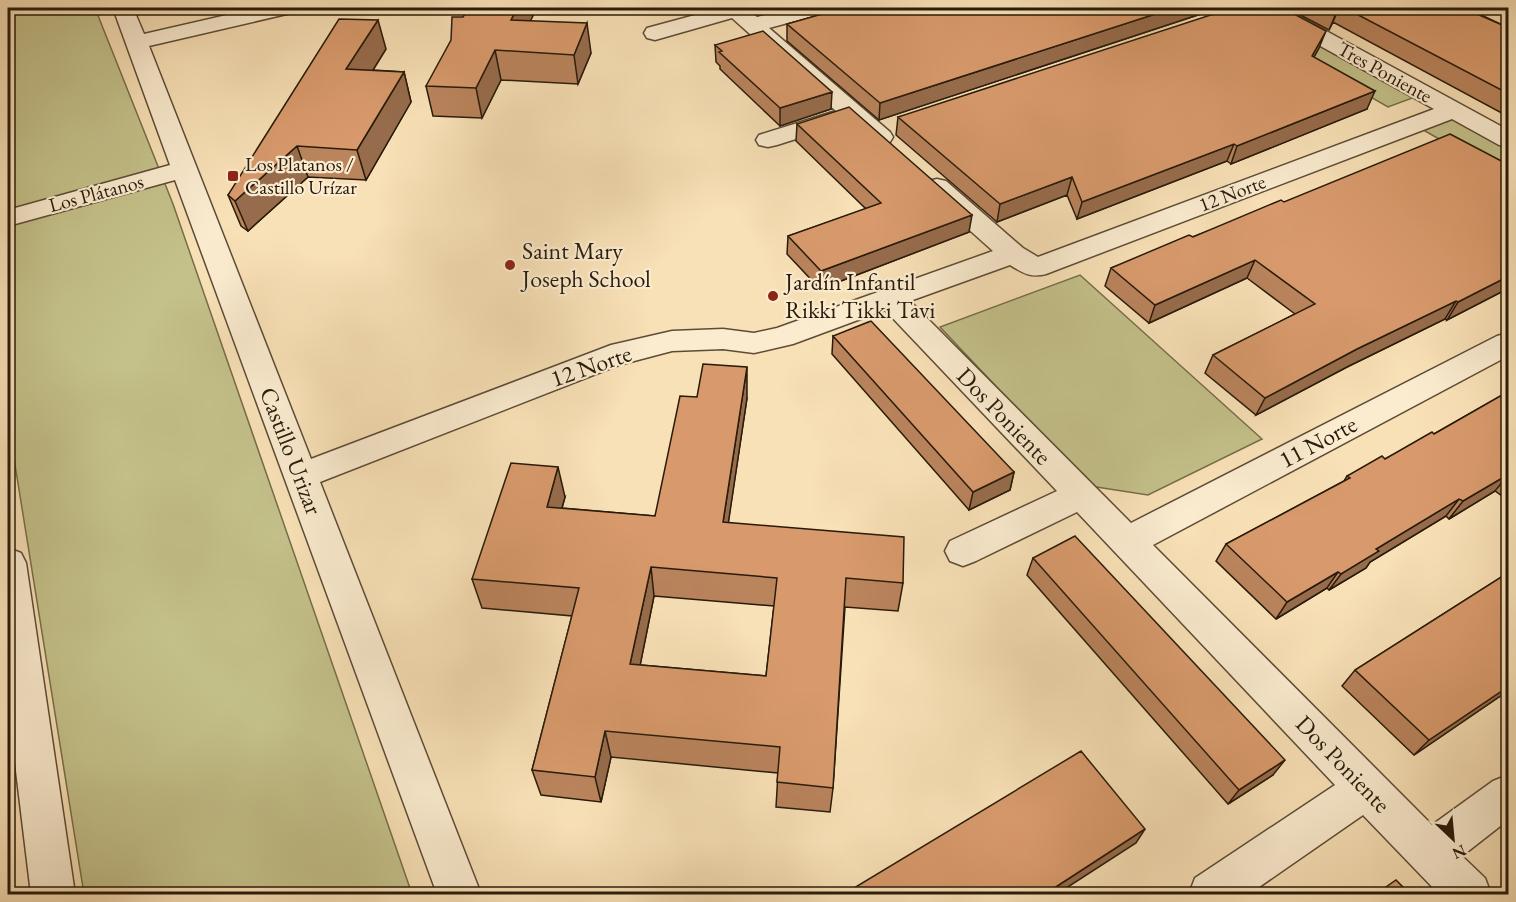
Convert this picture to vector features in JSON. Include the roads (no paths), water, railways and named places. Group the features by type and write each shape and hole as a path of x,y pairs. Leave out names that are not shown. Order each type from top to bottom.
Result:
{"street":[{"name":"Castillo Urizar","path":"123,8 459,894"},
{"path":"137,42 283,8"},
{"path":"655,33 741,14 818,8"},
{"name":"Tres Poniente","path":"1260,8 1276,12 1509,140"},
{"path":"741,14 852,113 885,128 909,162 1013,254 890,298"},
{"name":"12 Norte","path":"1013,254 1036,268 1453,110"},
{"path":"768,140 852,113"},
{"name":"Los Plátanos","path":"8,218 185,169"},
{"name":"12 Norte","path":"301,476 611,356 672,341 723,339 754,343 782,337 890,298"},
{"name":"Dos Poniente","path":"890,298 1469,894"},
{"name":"11 Norte","path":"1127,542 1509,343"},
{"path":"963,551 1081,495"},
{"path":"8,563 53,894"},
{"path":"1211,894 1366,788"},
{"path":"1429,854 1509,795"}],"place":[{"name":"Los Platanos / Castillo Urízar","path":"233,176"},
{"name":"Saint Mary Joseph School","path":"510,265"},
{"name":"Jardín Infantil Rikki Tikki Tavi","path":"773,296"}]}
